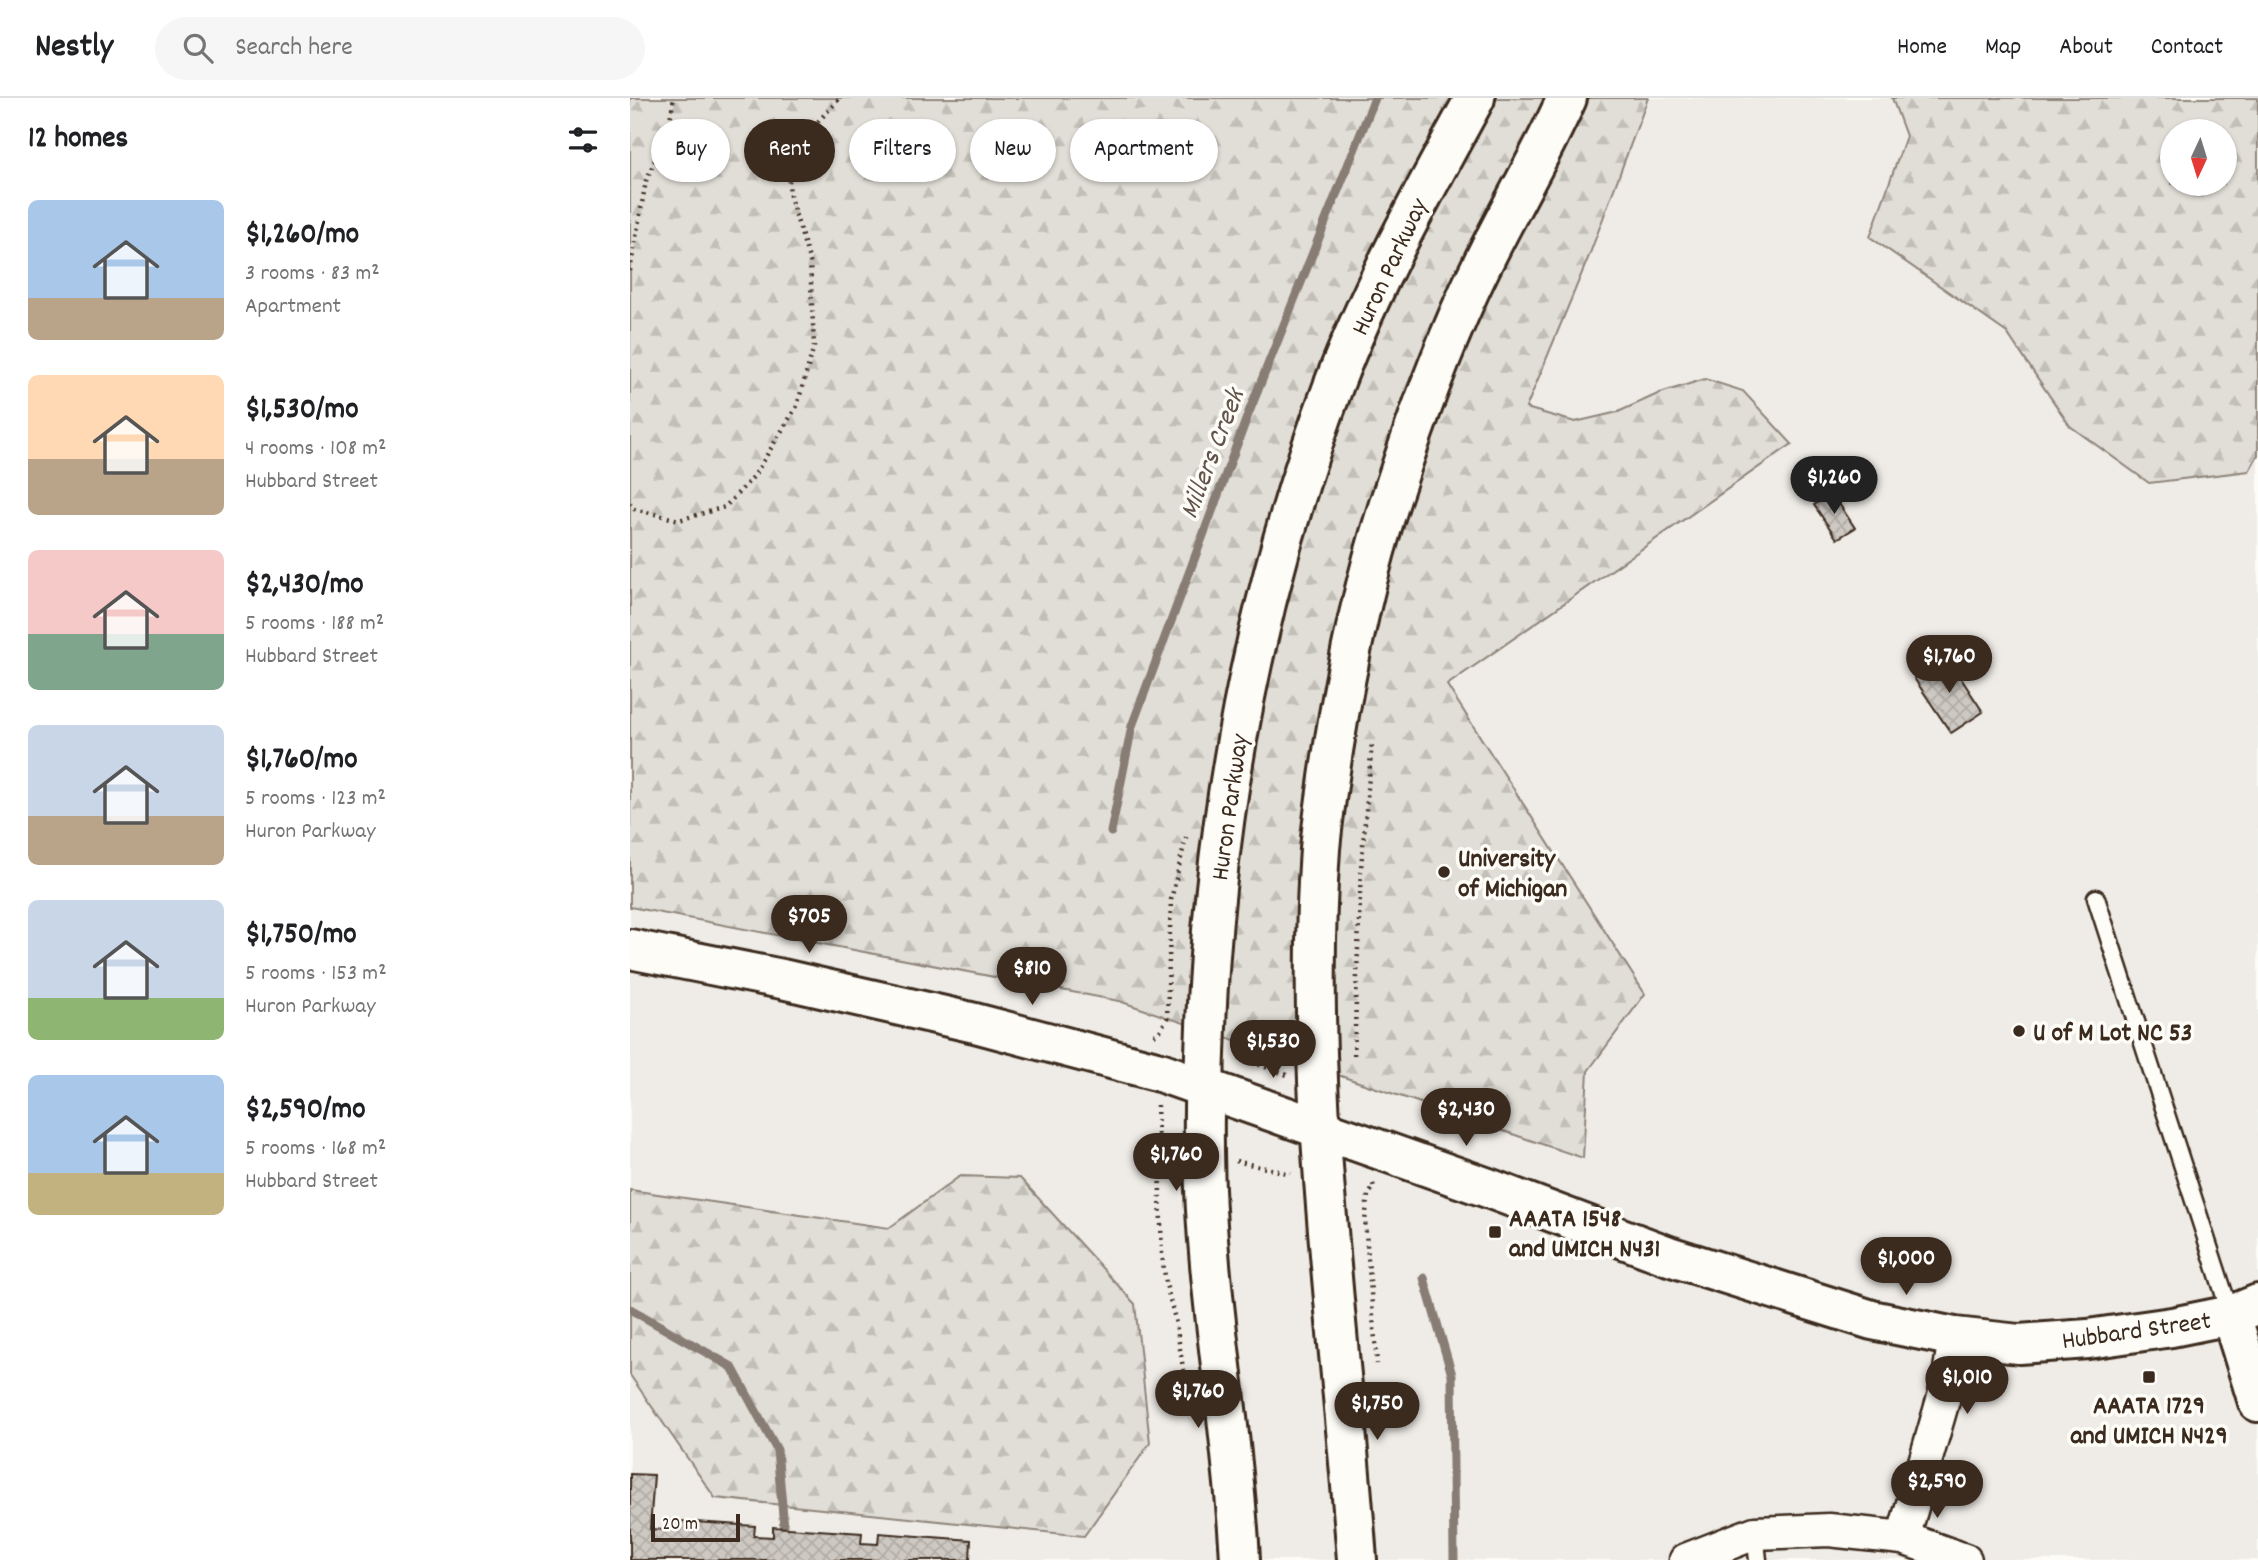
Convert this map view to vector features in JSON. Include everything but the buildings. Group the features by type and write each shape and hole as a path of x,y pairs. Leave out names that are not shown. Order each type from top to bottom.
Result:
{"main road":[{"name":"Huron Parkway","path":"1240,1560 1207,1225 1204,1154 1204,1087 1213,910 1222,831 1249,674 1293,504 1344,362 1391,256 1475,98"},
{"path":"1357,1560 1317,1084 1316,989 1320,848 1338,723 1364,599 1394,488 1447,345 1474,281 1567,98"},
{"name":"Hubbard Street","path":"630,949 782,979 975,1023 1160,1072 1488,1188 1669,1256 1757,1286 1872,1320 1955,1337 2019,1344 2088,1339 2172,1327 2244,1309"},
{"path":"2244,1309 2258,1402"}],"street":[{"path":"1903,1538 1948,1383 1955,1337"},
{"path":"1686,1560 1829,1530 1903,1538 1965,1560"}],"lane":[{"path":"2096,898 2244,1309"}],"path":[{"path":"630,271 646,181 668,130 674,98"},
{"path":"630,503 634,509 679,520 725,507 754,475 797,407 814,346 810,262 790,197 788,166 812,128 840,98"},
{"path":"1354,1064 1361,868 1373,731"},
{"path":"1160,1031 1167,1018 1168,1009 1171,900"},
{"path":"1239,1057 1287,1076"},
{"path":"1157,1107 1162,1254 1171,1303"},
{"path":"1225,1158 1291,1174"},
{"path":"1374,1187 1368,1195 1365,1221 1377,1355"}],"shaded area":[{"name":"University of Michigan","path":"630,98 2258,98 2258,1560 630,1560"}],"green space":[{"path":"630,98 1648,98 1589,256 1526,408 1575,422 1618,412 1660,393 1705,379 1743,391 1792,444 1447,685 1645,994 1588,1071 1583,1158 1119,1001 630,907"},
{"path":"1892,98 2258,98 2258,455 2249,471 2149,483 2070,426 2007,333 1870,237 1906,136"},
{"path":"960,1176 1020,1178 1135,1304 1150,1443 1084,1536 715,1498 630,1375 630,1190 889,1228"}],"waterway":[{"name":"Millers Creek","path":"1111,832 1132,726 1249,412 1375,98"},
{"name":"Millers Creek","path":"1424,1278 1452,1375 1454,1560"},
{"name":"Millers Creek","path":"630,1309 732,1367 777,1450 787,1560"}],"place":[{"name":"University of Michigan","path":"1444,872"},
{"name":"U of M Lot NC 53","path":"2019,1031"},
{"name":"AAATA 1548 and UMICH N431","path":"1495,1232"},
{"name":"AAATA 1729 and UMICH N429","path":"2149,1377"}]}
